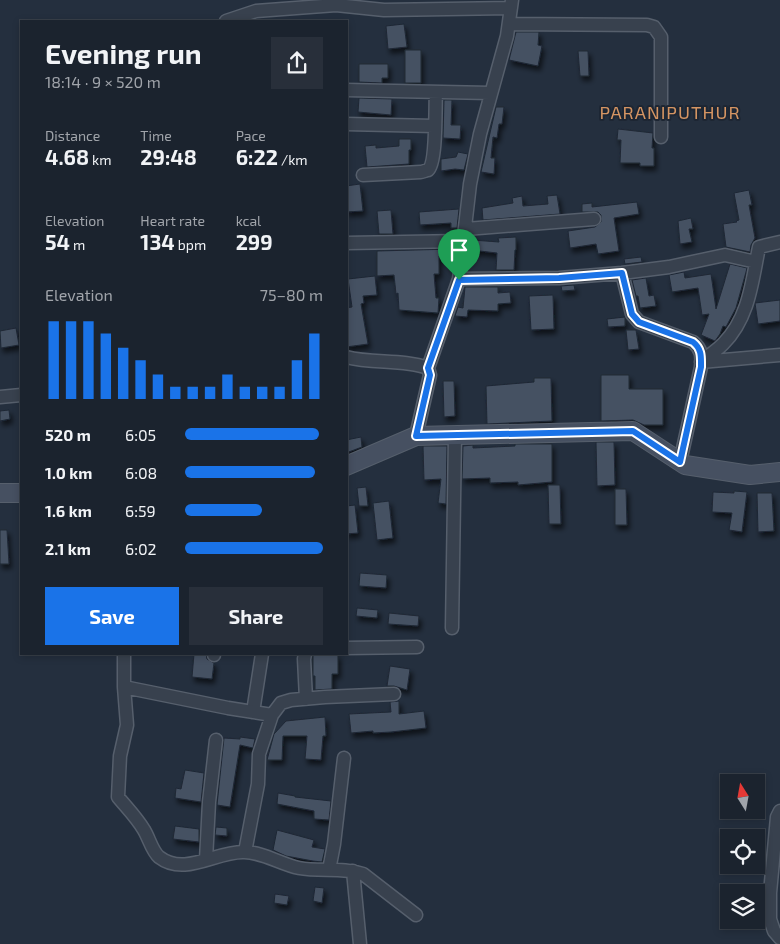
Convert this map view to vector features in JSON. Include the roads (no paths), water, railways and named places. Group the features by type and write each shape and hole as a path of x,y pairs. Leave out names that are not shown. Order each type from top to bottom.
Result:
{"street":[{"path":"229,20 256,11 310,6 336,5 384,10 443,4 512,4 500,65 490,93 470,184 459,280 428,368 430,375 416,436"},
{"path":"509,24 648,25 654,27 661,37 661,137"},
{"path":"348,90 490,93"},
{"path":"363,175 428,170 432,164 434,153 436,92"},
{"path":"348,124 434,126"},
{"path":"348,244 465,235 594,219"},
{"path":"701,362 723,344 736,327 750,299 759,247 780,242"},
{"path":"459,280 559,278 622,273 668,267 725,255 756,262"},
{"path":"622,273 632,314 639,322 693,342 697,345 702,355 680,462"},
{"path":"701,362 780,355"},
{"path":"348,358 362,361 417,364 428,368"},
{"path":"0,396 20,395"},
{"path":"348,465 416,436 633,431 685,466 750,475 780,472"},
{"path":"452,628 455,435"},
{"path":"0,493 20,493"},
{"path":"348,648 417,647"},
{"path":"124,655 127,725 120,756 118,797 144,830 158,856 170,862 186,865 230,853 245,852 266,856 299,868 353,871 363,874 416,915"},
{"path":"253,712 262,655"},
{"path":"305,655 306,699"},
{"path":"124,687 272,716"},
{"path":"245,852 258,784 259,754 272,716 282,703 291,700 394,694"},
{"path":"206,860 208,802 216,740"},
{"path":"329,870 334,844 344,758"},
{"path":"780,810 777,817 770,893 770,919 774,931 780,938"},
{"path":"353,871 360,944"}],"district":[{"name":"PARANIPUTHUR","path":"670,113"}]}
